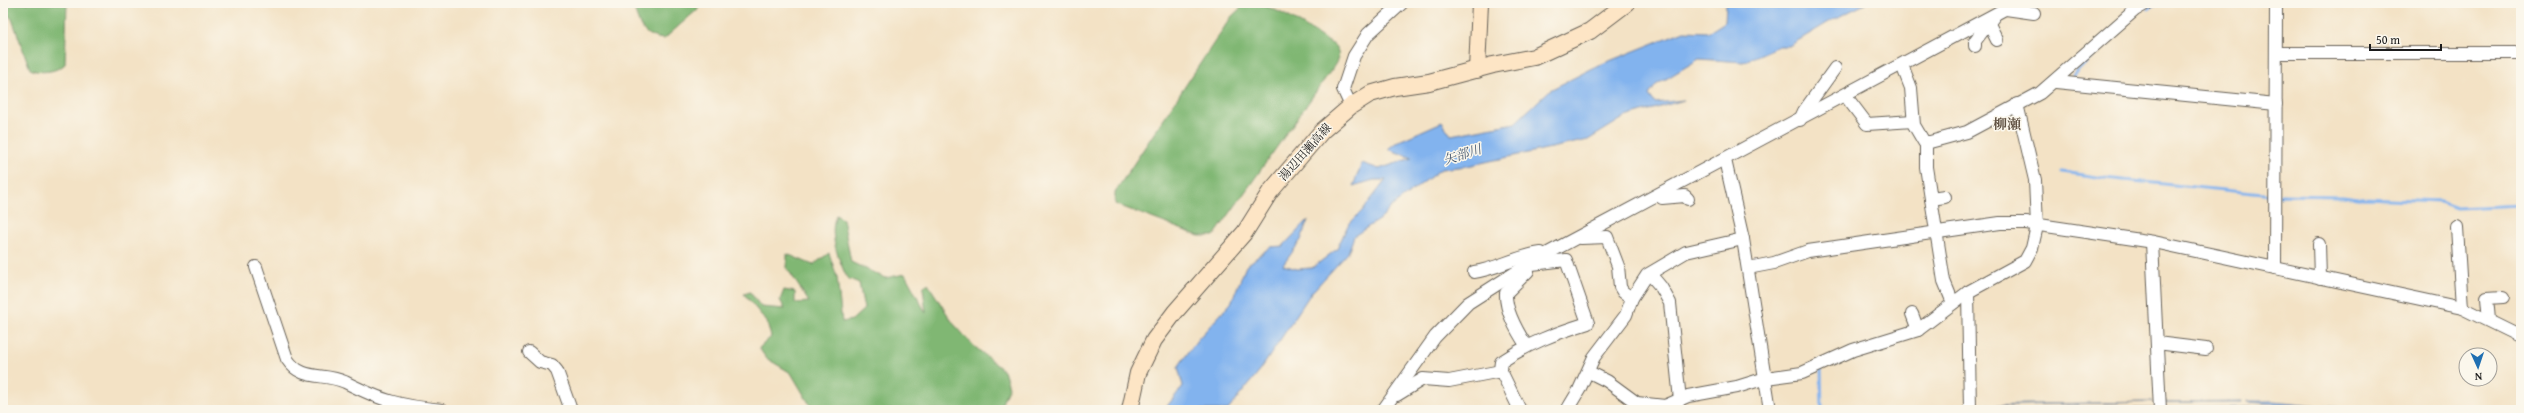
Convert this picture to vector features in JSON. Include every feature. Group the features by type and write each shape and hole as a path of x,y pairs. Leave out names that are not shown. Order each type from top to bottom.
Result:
{"main road":[{"path":"1477,70 1480,3"},
{"name":"湯辺田瀬高線","path":"1130,410 1138,374 1154,340 1175,312 1245,232 1270,192 1322,131 1351,106 1370,94 1396,87 1534,58 1571,42 1590,31 1627,3"}],"street":[{"path":"1351,106 1343,89 1354,56 1368,34 1402,3"},
{"path":"1926,142 1967,132 2040,93 2056,82 2135,10 2146,3"},
{"path":"2275,268 2276,3"},
{"path":"1383,410 1435,337 1468,303 1550,252 1800,120 1902,64 1992,20 2011,6 2034,13"},
{"path":"1992,20 1997,40"},
{"path":"1975,46 1975,41 1992,20"},
{"path":"2277,53 2521,53"},
{"path":"1902,64 1910,88 1913,121 1919,135 1926,142 1926,167 1944,281 1953,303"},
{"path":"1800,120 1804,111 1835,68"},
{"path":"2056,82 2276,104"},
{"path":"1846,95 1867,124 1913,121"},
{"path":"1588,372 1607,381 1637,403 1665,406 1678,404 1766,378 1802,373 1853,350 1918,330 1968,292 2025,261 2032,248 2037,226 2035,180 2018,104"},
{"path":"1725,160 1743,239 1770,410"},
{"path":"1658,195 1662,198 1685,196 1688,199"},
{"path":"1931,199 1945,197"},
{"path":"1748,268 1774,263 1808,251 2000,223 2037,226 2152,242 2462,308 2521,337"},
{"path":"2457,227 2462,308"},
{"path":"1576,238 1607,237 1618,266 1620,287 1623,292 1632,298"},
{"path":"1567,410 1588,372 1594,357 1605,340 1626,315 1632,298 1650,274 1686,252 1743,239"},
{"path":"2152,242 2160,408"},
{"path":"2319,244 2320,278"},
{"path":"1474,272 1486,270 1529,255 1550,252"},
{"path":"1520,410 1501,371 1501,362 1526,345 1550,334 1588,323 1566,260 1531,265 1506,293 1508,308 1517,332 1526,345"},
{"path":"256,267 287,358 294,369 305,374 345,382 380,400 406,406 442,410"},
{"path":"1650,274 1661,287 1670,304 1678,404"},
{"path":"1968,292 1970,410"},
{"path":"2489,320 2487,298 2503,297"},
{"path":"2156,308 2164,318"},
{"path":"1912,314 1918,330"},
{"path":"2157,344 2206,349"},
{"path":"526,354 540,362 552,365 557,371 571,410"},
{"path":"1394,395 1401,394 1422,379 1449,381 1501,371"}],"green space":[{"path":"3,3 67,3 65,64 62,67 43,72 30,69 12,19 3,9"},
{"path":"633,3 701,3 698,9 664,39 656,38 645,32 639,23"},
{"path":"1246,3 1257,4 1280,12 1334,45 1338,51 1338,57 1334,66 1214,236 1199,236 1115,204 1115,192 1231,17"},
{"path":"836,215 843,219 851,262 885,278 905,274 926,313 923,288 928,284 953,323 974,346 1004,371 1009,387 999,410 813,410 791,373 766,358 759,348 771,337 767,322 744,294 750,292 761,307 785,309 780,300 784,290 795,292 795,303 809,302 787,268 787,254 813,265 829,253 837,277 842,322 852,320 864,309 859,283 847,278 838,255 833,231"}],"water":[{"name":"矢部川","path":"1867,3 1834,19 1789,46 1779,46 1743,62 1699,59 1656,85 1649,95 1655,103 1684,100 1625,117 1588,140 1467,166 1441,169 1391,207 1383,217 1354,236 1348,253 1311,293 1261,369 1228,410 1164,410 1183,386 1178,367 1197,340 1231,303 1246,266 1270,247 1283,246 1308,220 1301,240 1283,265 1297,269 1312,268 1337,249 1348,225 1362,211 1386,180 1374,180 1353,186 1362,163 1379,169 1412,158 1388,149 1397,142 1442,122 1451,135 1515,123 1550,90 1597,66 1684,31 1709,32 1725,22 1726,4"},
{"path":"2242,401 2242,402 2164,402"},
{"path":"2273,401 2365,410 2247,402"},
{"path":"2153,402 1976,406 1976,405"},
{"path":"2275,407 2308,410 2044,410"}],"waterway":[{"path":"2148,8 2159,3"},
{"path":"2073,76 2105,43"},
{"path":"2062,172 2104,178 2273,195"},
{"path":"2279,195 2343,196 2364,199 2440,202 2457,208 2521,205"},
{"path":"1821,368 1822,410"}],"district":[{"name":"柳瀬","path":"2007,124"}]}
